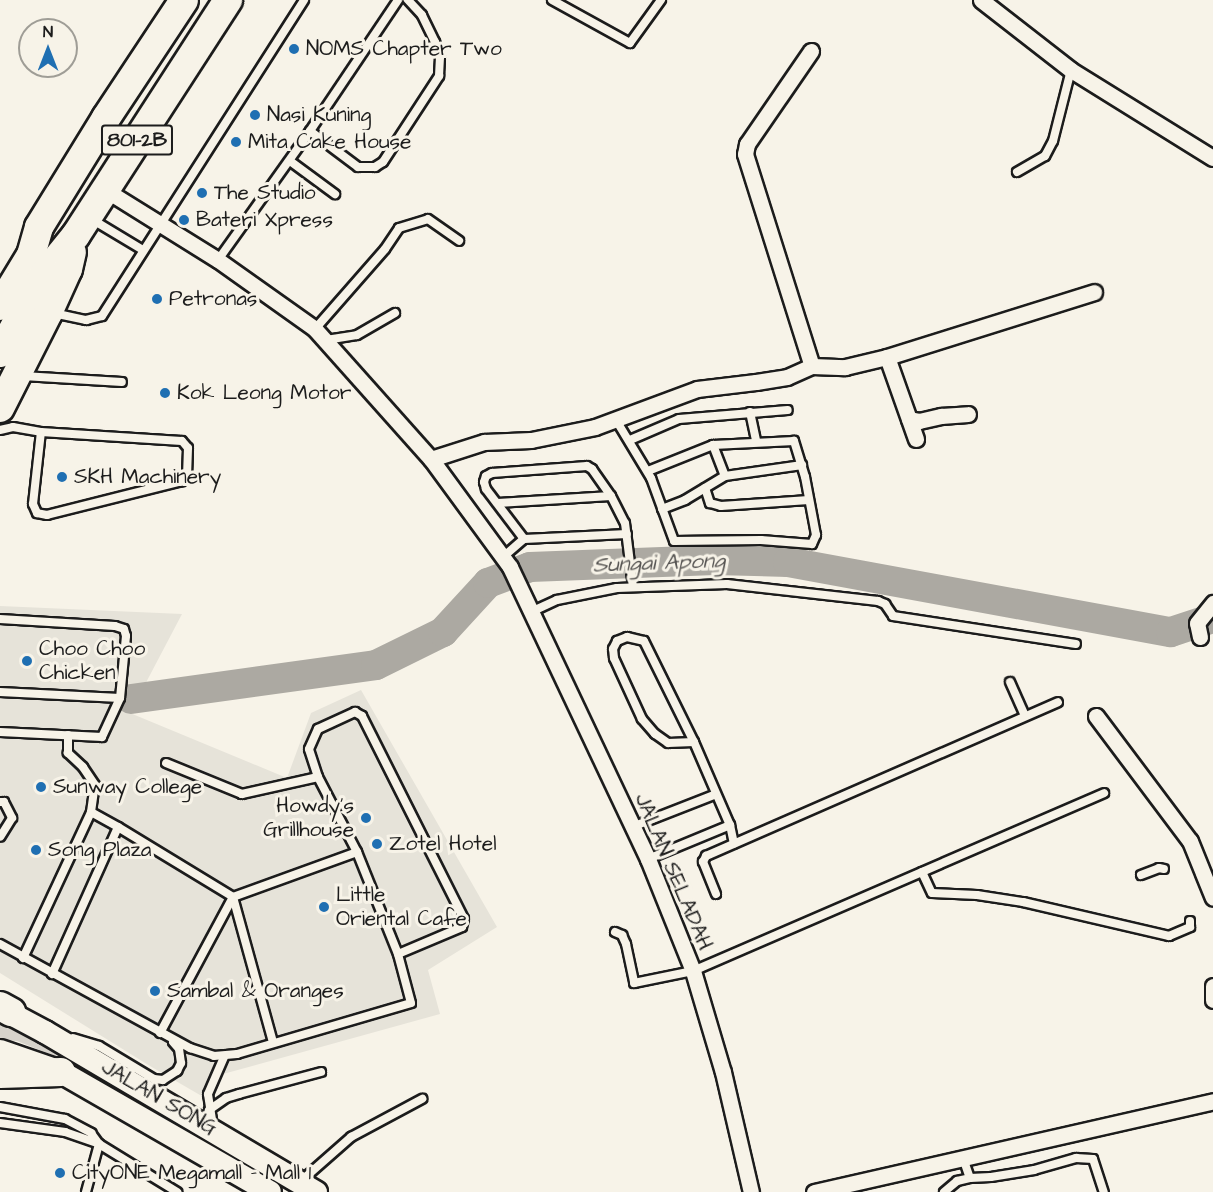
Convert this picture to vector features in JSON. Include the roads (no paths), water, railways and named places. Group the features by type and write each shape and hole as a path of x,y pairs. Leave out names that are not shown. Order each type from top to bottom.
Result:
{"highway":[{"path":"0,272 17,246 39,227 106,118 184,0"},
{"name":"801-2B","path":"0,408 8,364 37,266 81,225 228,0"},
{"name":"801-2B","path":"8,364 48,313 68,269 81,225"},
{"path":"0,306 37,266 39,227"},
{"path":"0,1074 61,1072"}],"main road":[{"name":"JALAN SONG","path":"4,1009 211,1120 308,1187"},
{"name":"JALAN SONG","path":"0,1051 61,1072 270,1192"}],"street":[{"path":"987,2 1071,70 1213,158"},
{"path":"811,51 747,144 745,154 812,366"},
{"name":"JALAN SELADAH","path":"104,189 218,260 320,335 430,459 506,562 533,611 648,859 693,971 723,1072 751,1192"},
{"path":"430,459 484,442 531,440 616,420 697,389 787,377 812,366 845,368 1094,292"},
{"path":"887,357 916,439"},
{"path":"909,419 919,421 968,414"},
{"path":"1199,630 1213,603"},
{"path":"1096,716 1190,841 1213,898"},
{"path":"1213,986 1213,1000"},
{"path":"814,1192 1213,1101"}],"lane":[{"path":"48,313 86,320 102,316 159,223 303,0"},
{"path":"218,260 290,161 398,0"},
{"path":"310,131 358,167 375,167 383,162 439,76 440,57 435,42 422,15 408,0"},
{"path":"554,0 630,43 662,0"},
{"path":"1017,172 1045,156 1053,141 1071,70"},
{"path":"290,161 335,194"},
{"path":"320,335 399,228 428,219 459,241"},
{"path":"81,225 143,250"},
{"path":"320,335 357,335 395,313"},
{"path":"8,364 122,382"},
{"path":"630,440 679,419 788,410"},
{"path":"750,412 756,441"},
{"path":"616,420 648,471 674,541 761,540 812,544 816,535 802,465 794,441 756,441 713,445 648,471"},
{"path":"0,430 13,427 41,432 182,441 188,448 188,474 182,481 47,514 37,513 33,504 41,432"},
{"path":"713,445 725,476"},
{"path":"524,538 484,482 486,477 492,473 581,465 592,469 619,509 627,534 633,587"},
{"path":"662,509 725,476 802,465"},
{"path":"705,488 710,503 721,506 809,500"},
{"path":"498,503 611,496"},
{"path":"524,538 627,534"},
{"path":"506,562 524,538"},
{"path":"533,611 556,600 633,587 727,584 878,601 885,604 893,616 1076,644"},
{"path":"0,619 116,626 124,629 120,698 102,737 0,732"},
{"path":"694,742 668,743 655,734 642,719 614,658 612,649 617,641 627,637 644,641 694,742 730,825 734,844"},
{"path":"1010,682 1025,715"},
{"path":"0,692 120,698"},
{"path":"716,894 703,859 1058,702"},
{"path":"0,944 160,1033 202,1053 224,1057 411,1003 398,954 357,852 318,777 309,749 318,729 355,712 362,716 464,919 462,927 398,954"},
{"path":"23,958 91,813 95,785 83,767 68,753 68,735"},
{"path":"166,763 242,794 318,777"},
{"path":"615,932 622,935 626,944 634,983 693,971 1104,792"},
{"path":"632,827 716,794"},
{"path":"0,802 4,802 12,818 0,837"},
{"path":"91,813 233,897 273,1042"},
{"path":"648,859 730,825"},
{"path":"52,974 118,827"},
{"path":"160,1033 233,897 357,852"},
{"path":"1141,875 1159,868 1164,869"},
{"path":"922,872 932,893 977,895 1023,902 1169,936 1190,927 1190,921"},
{"path":"45,1032 99,1046 154,1079 163,1080 177,1071 181,1063 179,1049 170,1038"},
{"path":"211,1120 208,1094 224,1057"},
{"path":"211,1120 226,1098 321,1072"},
{"path":"308,1187 351,1137 422,1099"},
{"path":"0,1107 65,1119 91,1133 99,1144"},
{"path":"0,1123 65,1132 99,1144 177,1192"},
{"path":"86,1192 99,1144"},
{"path":"963,1158 970,1178"},
{"path":"944,1192 957,1181 1034,1170 1076,1158 1093,1159 1104,1192"}],"waterway":[{"name":"Sungai Apong","path":"131,699 376,665 443,632 488,583 530,567 715,560 788,562 1171,632 1213,618"}],"place":[{"name":"NOMS Chapter Two","path":"294,49"},
{"name":"Nasi Kuning","path":"255,115"},
{"name":"Mita Cake House","path":"236,142"},
{"name":"The Studio","path":"202,193"},
{"name":"Bateri Xpress","path":"184,220"},
{"name":"Petronas","path":"157,299"},
{"name":"Kok Leong Motor","path":"165,393"},
{"name":"SKH Machinery","path":"62,477"},
{"name":"Choo Choo Chicken","path":"27,661"},
{"name":"Sunway College","path":"41,787"},
{"name":"Howdy's Grillhouse","path":"366,818"},
{"name":"Zotel Hotel","path":"377,844"},
{"name":"Song Plaza","path":"36,850"},
{"name":"Little Oriental Cafe","path":"324,907"},
{"name":"Sambal & Oranges","path":"155,991"},
{"name":"CityONE Megamall - Mall 1","path":"60,1173"}]}
